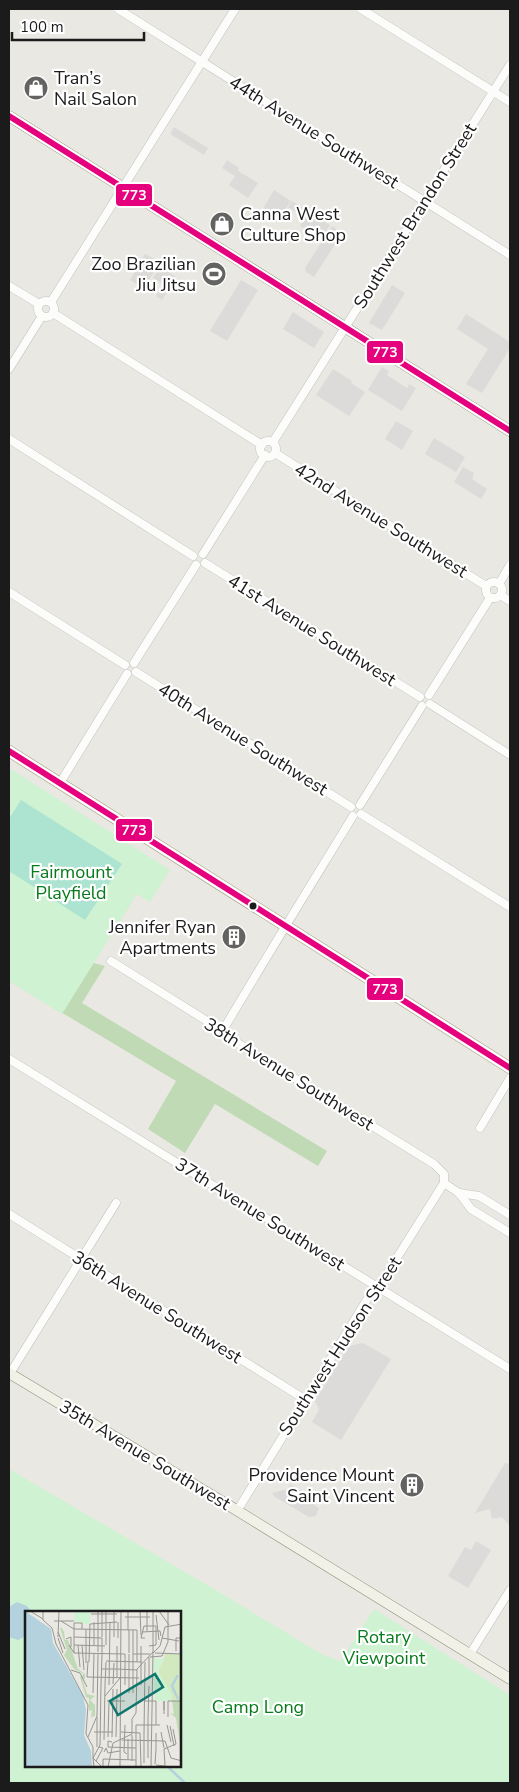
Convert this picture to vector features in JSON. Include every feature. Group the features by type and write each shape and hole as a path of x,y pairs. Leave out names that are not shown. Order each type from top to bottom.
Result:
{"main road":[{"path":"9,116 510,431"},
{"path":"9,751 510,1068"},
{"name":"35th Avenue Southwest","path":"9,1374 237,1511 510,1679"}],"street":[{"name":"44th Avenue Southwest","path":"118,9 510,255"},
{"path":"51,302 235,9"},
{"path":"361,9 510,102"},
{"name":"Southwest Brandon Street","path":"273,442 510,65"},
{"path":"9,286 39,304"},
{"path":"39,304 45,301 51,302"},
{"path":"39,304 38,310 42,316 48,317 54,307 51,302"},
{"path":"52,313 262,445"},
{"path":"9,369 42,316"},
{"path":"9,439 194,556"},
{"path":"267,441 273,442 276,447 275,453 269,456 265,455 261,451 262,445 267,441"},
{"name":"42nd Avenue Southwest","path":"275,453 486,586"},
{"path":"203,554 265,455"},
{"path":"194,556 197,553 203,554"},
{"path":"196,565 200,566 205,563 206,558 203,554"},
{"path":"194,556 193,560 196,565"},
{"name":"41st Avenue Southwest","path":"205,563 420,697"},
{"path":"134,663 196,565"},
{"path":"499,584 510,565"},
{"path":"493,582 499,584 502,588 500,595 496,598 490,598 487,594 486,586 493,582"},
{"path":"9,592 125,665"},
{"path":"500,595 510,601"},
{"path":"430,704 431,699 429,695 490,598"},
{"path":"125,665 130,662 134,663"},
{"path":"127,674 136,672 137,667 134,663"},
{"path":"125,665 124,670 127,674"},
{"name":"40th Avenue Southwest","path":"136,672 351,807 350,812 358,812"},
{"path":"60,783 127,674"},
{"path":"422,706 419,702 420,697 424,694 429,695"},
{"path":"422,706 427,707 430,704"},
{"path":"430,704 510,755"},
{"path":"222,1032 422,706"},
{"path":"358,812 510,908"},
{"name":"38th Avenue Southwest","path":"111,961 434,1164 444,1174 444,1182 459,1192 471,1209 510,1233"},
{"name":"37th Avenue Southwest","path":"9,1059 510,1369"},
{"path":"480,1128 510,1078"},
{"name":"Southwest Hudson Street","path":"237,1511 371,1293 383,1280 444,1182"},
{"name":"38th Avenue Southwest","path":"459,1192 479,1196 510,1215"},
{"path":"9,1374 116,1203"},
{"name":"36th Avenue Southwest","path":"9,1214 306,1400"},
{"path":"470,1654 510,1590"}],"green space":[{"name":"Fairmount Playfield","path":"9,768 170,870 150,902 137,894 62,1014 9,981"},
{"path":"21,800 122,864 85,920 9,871 9,819"},
{"path":"9,915 63,955 105,966 82,1003 327,1151 318,1166 215,1104 185,1153 148,1129 176,1081 9,981"},
{"name":"Camp Long","path":"9,1469 323,1655 341,1661 374,1609 510,1695 510,1783 9,1783"}],"shaded area":[{"path":"174,127 208,148 204,155 170,134"},
{"path":"227,160 239,168 238,171 258,183 248,198 229,185 235,176 222,168"},
{"path":"274,190 291,201 277,222 261,212"},
{"path":"292,201 330,225 321,239 300,226 305,218 288,207"},
{"path":"332,226 342,233 314,277 306,272 305,268"},
{"path":"145,254 160,262 144,288 130,280"},
{"path":"160,267 176,277 162,300 156,296 163,284 153,278"},
{"path":"241,280 258,290 227,341 210,331"},
{"path":"392,285 405,293 382,330 369,323"},
{"path":"293,312 324,332 314,348 283,329"},
{"path":"466,314 510,342 510,348 482,393 466,384 488,349 457,329"},
{"path":"382,367 389,371 387,375 407,388 409,384 416,388 402,411 368,390"},
{"path":"333,369 365,392 349,416 316,395"},
{"path":"396,421 413,431 402,450 385,439"},
{"path":"434,438 465,457 456,472 425,454"},
{"path":"463,467 474,473 472,479 487,489 481,499 454,482"},
{"path":"363,1343 391,1359 341,1440 312,1422 319,1410 315,1401 349,1346"},
{"path":"505,1463 510,1464 510,1526 502,1517 492,1519 490,1509 475,1513"},
{"path":"290,1484 314,1498 315,1506 319,1508 316,1516 309,1517 275,1497 272,1493 288,1489"},
{"path":"476,1541 491,1550 468,1588 448,1576 465,1547 471,1550"}],"water":[{"path":"17,1602 27,1606 31,1611 25,1611 25,1636 18,1640 9,1637 9,1607"}],"waterway":[{"path":"168,1767 185,1783"}],"transit line":[{"name":"773","path":"9,116 510,431"},
{"name":"773","path":"9,751 510,1068"}],"place":[{"name":"Tran’s Nail Salon","path":"36,88"},
{"name":"Canna West Culture Shop","path":"222,224"},
{"name":"Zoo Brazilian Jiu Jitsu","path":"214,274"},
{"name":"Jennifer Ryan Apartments","path":"234,937"},
{"name":"Providence Mount Saint Vincent","path":"412,1485"}],"park label":[{"name":"Rotary Viewpoint","path":"384,1647"}]}
